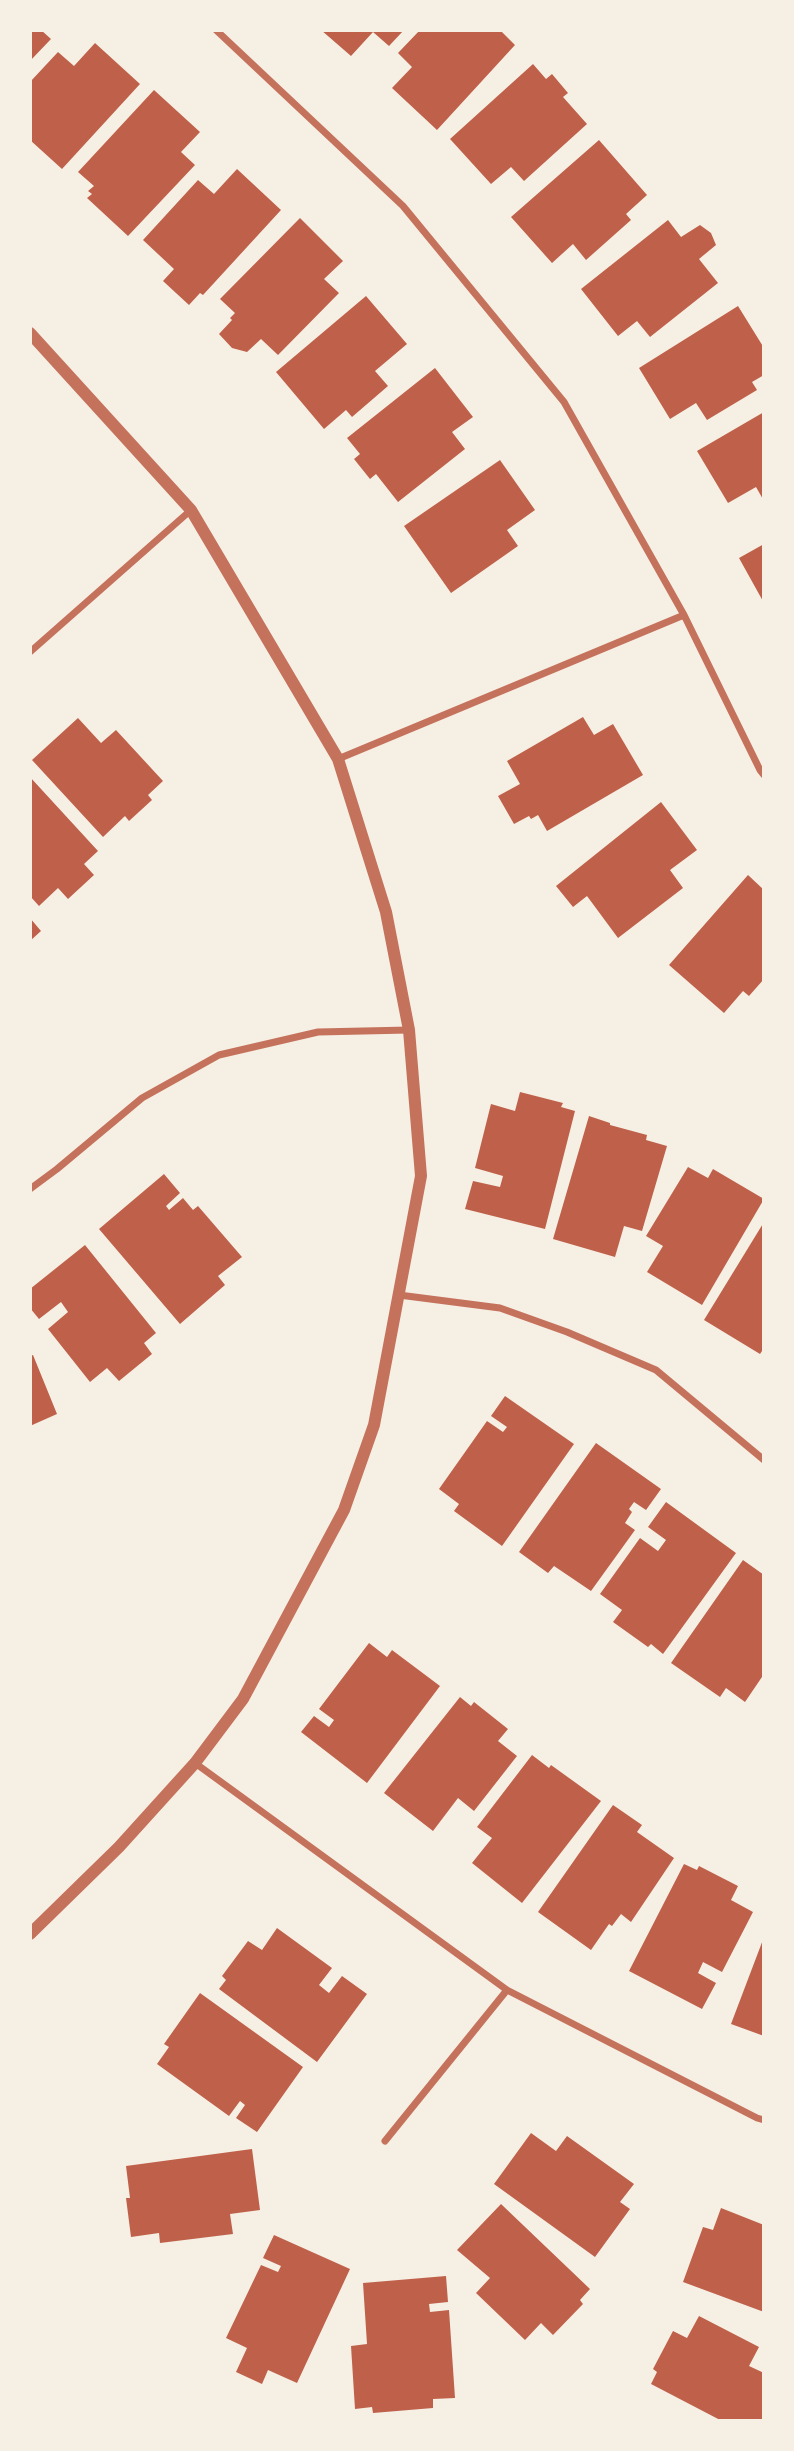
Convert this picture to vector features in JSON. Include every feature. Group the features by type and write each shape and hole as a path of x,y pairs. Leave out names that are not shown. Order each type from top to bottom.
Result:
{"street":[{"path":"216,30 403,206 564,402 684,615 764,775"},
{"path":"30,333 191,510 338,759 386,912 409,1030 421,1176 374,1425 344,1510 243,1699 195,1763 119,1847 30,1934"},
{"path":"30,652 191,510"},
{"path":"338,759 684,615"},
{"path":"30,1188 57,1169 142,1098 219,1055 318,1032 409,1030"},
{"path":"399,1296 500,1308 567,1332 656,1370 764,1460"},
{"path":"195,1763 507,1990 764,2120"},
{"path":"385,2141 507,1990"}],"building":[{"path":"30,30 41,30 51,39 30,61"},
{"path":"321,30 404,30 389,46 373,32 351,56"},
{"path":"420,30 500,30 515,45 437,130 392,88 412,67 398,53"},
{"path":"95,43 140,84 62,169 30,140 30,82 58,52 74,66"},
{"path":"533,64 546,79 552,74 568,93 563,97 587,124 524,181 511,167 491,184 450,139"},
{"path":"154,90 200,132 181,152 195,165 128,236 87,198 92,194 88,191 94,186 78,172"},
{"path":"599,140 647,195 626,214 631,220 586,260 573,244 552,263 511,217"},
{"path":"237,169 281,210 203,295 200,293 189,305 163,281 174,269 143,240 198,180 214,194"},
{"path":"300,218 343,261 324,279 339,293 278,355 261,339 247,352 232,348 219,334 235,313 220,299"},
{"path":"668,220 681,237 700,225 711,233 716,245 699,259 718,283 650,337 637,321 618,336 581,289"},
{"path":"366,296 407,344 375,371 388,386 352,417 346,410 324,429 276,372"},
{"path":"738,306 764,348 764,375 752,382 757,390 707,420 696,403 670,419 639,368"},
{"path":"435,368 473,417 452,432 465,449 398,502 376,474 370,479 354,459 360,454 347,438"},
{"path":"764,412 764,501 756,487 728,503 697,451"},
{"path":"500,460 535,510 507,530 518,546 451,593 404,526"},
{"path":"764,544 764,603 739,558"},
{"path":"583,717 594,735 613,724 643,775 547,831 538,815 531,819 529,816 514,824 498,796 520,784 507,761"},
{"path":"78,718 101,743 116,730 163,781 148,795 152,800 129,821 125,816 103,837 32,760"},
{"path":"30,777 98,851 84,864 94,875 68,899 58,888 39,906 30,896"},
{"path":"661,802 697,850 670,870 683,888 618,938 587,896 573,907 556,886"},
{"path":"748,875 764,890 764,979 749,996 743,991 724,1013 669,965"},
{"path":"30,918 41,931 30,941"},
{"path":"520,1092 563,1103 561,1107 575,1111 545,1229 465,1209 473,1181 500,1187 503,1176 475,1168 491,1104 515,1111"},
{"path":"589,1116 647,1135 646,1140 667,1146 642,1231 624,1226 615,1257 553,1239"},
{"path":"688,1167 708,1178 713,1169 764,1199 702,1305 647,1272 663,1246 646,1236"},
{"path":"164,1174 180,1193 166,1206 169,1210 183,1198 193,1210 198,1206 242,1257 218,1276 225,1285 180,1324 99,1229"},
{"path":"764,1222 764,1348 760,1354 704,1320"},
{"path":"85,1245 156,1333 144,1343 152,1354 119,1381 107,1368 90,1382 48,1329 68,1312 61,1302 39,1319 30,1308 30,1289"},
{"path":"33,1355 57,1414 30,1426 30,1356"},
{"path":"505,1396 574,1444 502,1546 454,1511 459,1504 439,1489 487,1421 503,1432 507,1427 491,1416"},
{"path":"596,1443 661,1489 646,1510 634,1502 629,1509 632,1512 625,1523 635,1530 591,1591 554,1566 548,1573 519,1552"},
{"path":"666,1502 736,1553 663,1654 651,1644 648,1647 613,1622 622,1610 600,1594 640,1538 658,1551 666,1540 648,1527"},
{"path":"743,1560 764,1575 764,1674 745,1702 726,1688 720,1697 671,1663"},
{"path":"369,1643 387,1657 392,1650 440,1686 367,1783 301,1732 314,1716 329,1727 334,1720 319,1709"},
{"path":"460,1697 471,1706 474,1702 508,1729 498,1741 517,1756 474,1811 458,1798 433,1831 384,1793"},
{"path":"532,1755 549,1768 551,1765 601,1801 522,1903 472,1863 492,1838 477,1827"},
{"path":"613,1805 642,1825 637,1832 674,1858 631,1922 621,1914 612,1926 609,1924 591,1950 538,1912"},
{"path":"684,1864 697,1870 699,1866 738,1886 731,1900 753,1912 722,1972 703,1962 698,1973 716,1983 702,2009 629,1971"},
{"path":"277,1928 332,1968 319,1985 329,1993 342,1976 367,1994 317,2062 219,1989 226,1980 222,1976 248,1941 262,1950"},
{"path":"764,1937 764,2036 731,2024"},
{"path":"200,1993 303,2067 257,2132 236,2118 245,2105 240,2101 229,2116 157,2064 169,2047 164,2044"},
{"path":"531,2133 556,2151 567,2136 634,2184 620,2202 630,2209 595,2257 494,2184"},
{"path":"252,2149 260,2210 230,2214 233,2234 160,2243 159,2233 131,2237 126,2198 130,2198 126,2166"},
{"path":"501,2204 590,2289 580,2300 583,2304 553,2335 541,2323 525,2340 476,2293 490,2278 457,2250"},
{"path":"721,2208 764,2225 764,2312 683,2282 703,2227 713,2230"},
{"path":"274,2235 350,2269 297,2383 268,2370 262,2384 236,2372 247,2348 226,2338 261,2265 278,2272 281,2266 263,2258"},
{"path":"446,2276 448,2302 429,2304 430,2312 449,2310 455,2398 433,2399 433,2408 373,2413 372,2407 355,2409 351,2346 367,2344 363,2283"},
{"path":"699,2316 759,2347 749,2366 764,2373 764,2421 722,2421 651,2384 657,2372 653,2369 673,2331 687,2338"}]}
